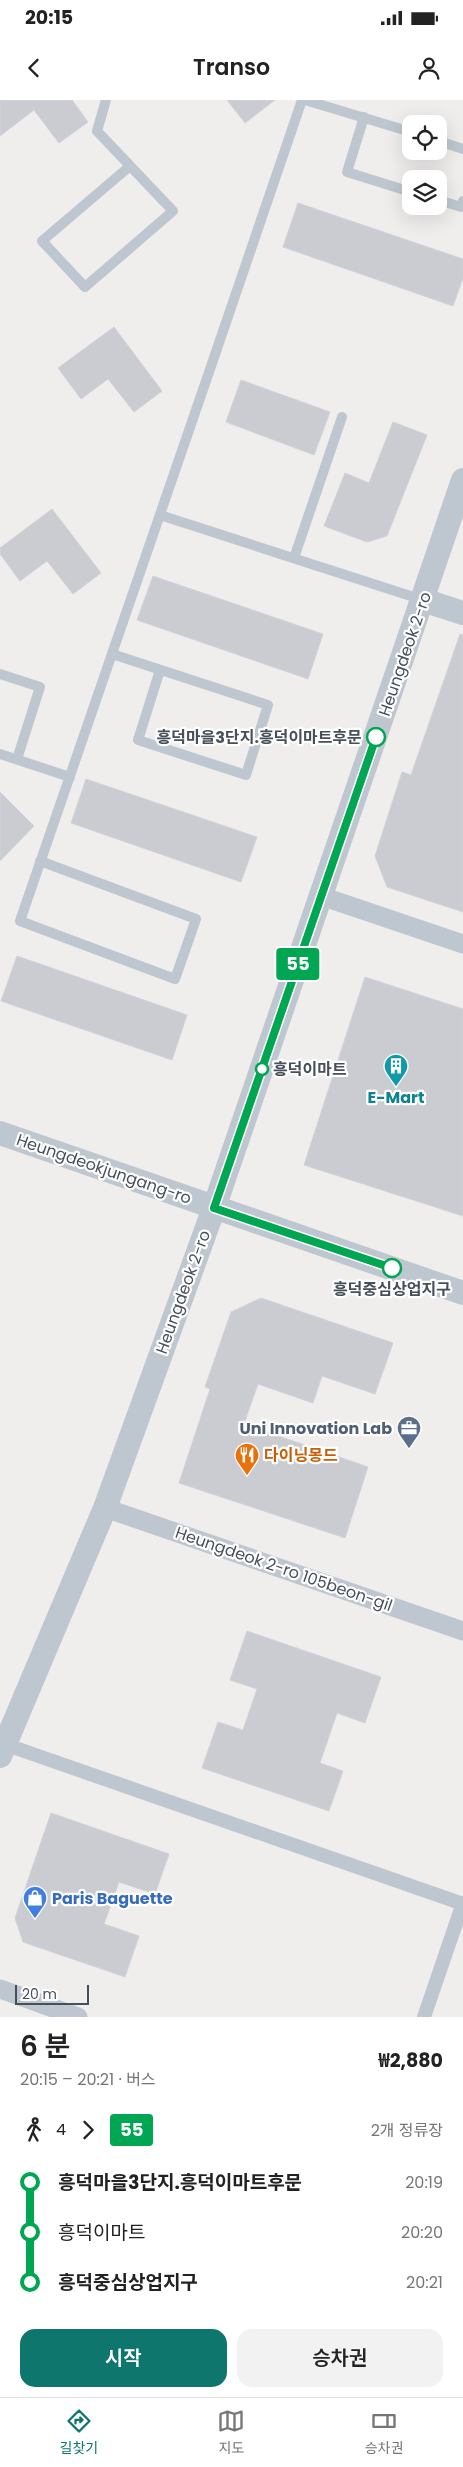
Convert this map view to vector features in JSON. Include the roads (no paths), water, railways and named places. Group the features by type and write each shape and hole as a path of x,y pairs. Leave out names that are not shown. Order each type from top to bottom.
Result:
{"street":[{"name":"Heungdeok 2-ro","path":"1,1747 105,1508 214,1208 424,600 462,484"},
{"path":"424,600 463,613"},
{"path":"321,896 463,944"},
{"name":"Heungdeokjungang-ro","path":"0,1133 463,1293"},
{"name":"Heungdeok 2-ro 105beon-gil","path":"105,1508 463,1631"},
{"path":"1,1747 463,1903 424,2017"},
{"path":"0,1989 78,2017"}],"lane":[{"path":"106,100 97,130 173,211 85,286 42,241 130,166"},
{"path":"40,861 196,920 175,979 20,921 40,861 304,100 402,129"},
{"path":"364,117 347,172 402,189"},
{"path":"447,144 463,149"},
{"path":"447,203 461,207 463,201"},
{"path":"294,558 342,416"},
{"path":"160,515 424,600"},
{"path":"112,654 160,670 268,706 246,775 138,740 160,670"},
{"path":"0,674 40,687 17,759"},
{"path":"0,754 70,776"}],"place":[{"name":"흥덕마을3단지.흥덕이마트후문","path":"376,737"},
{"name":"흥덕이마트","path":"262,1069"},
{"name":"E-Mart","path":"396,1087"},
{"name":"흥덕중심상업지구","path":"392,1268"},
{"name":"Uni Innovation Lab","path":"409,1449"},
{"name":"다이닝몽드","path":"247,1476"},
{"name":"Paris Baguette","path":"35,1919"}]}
